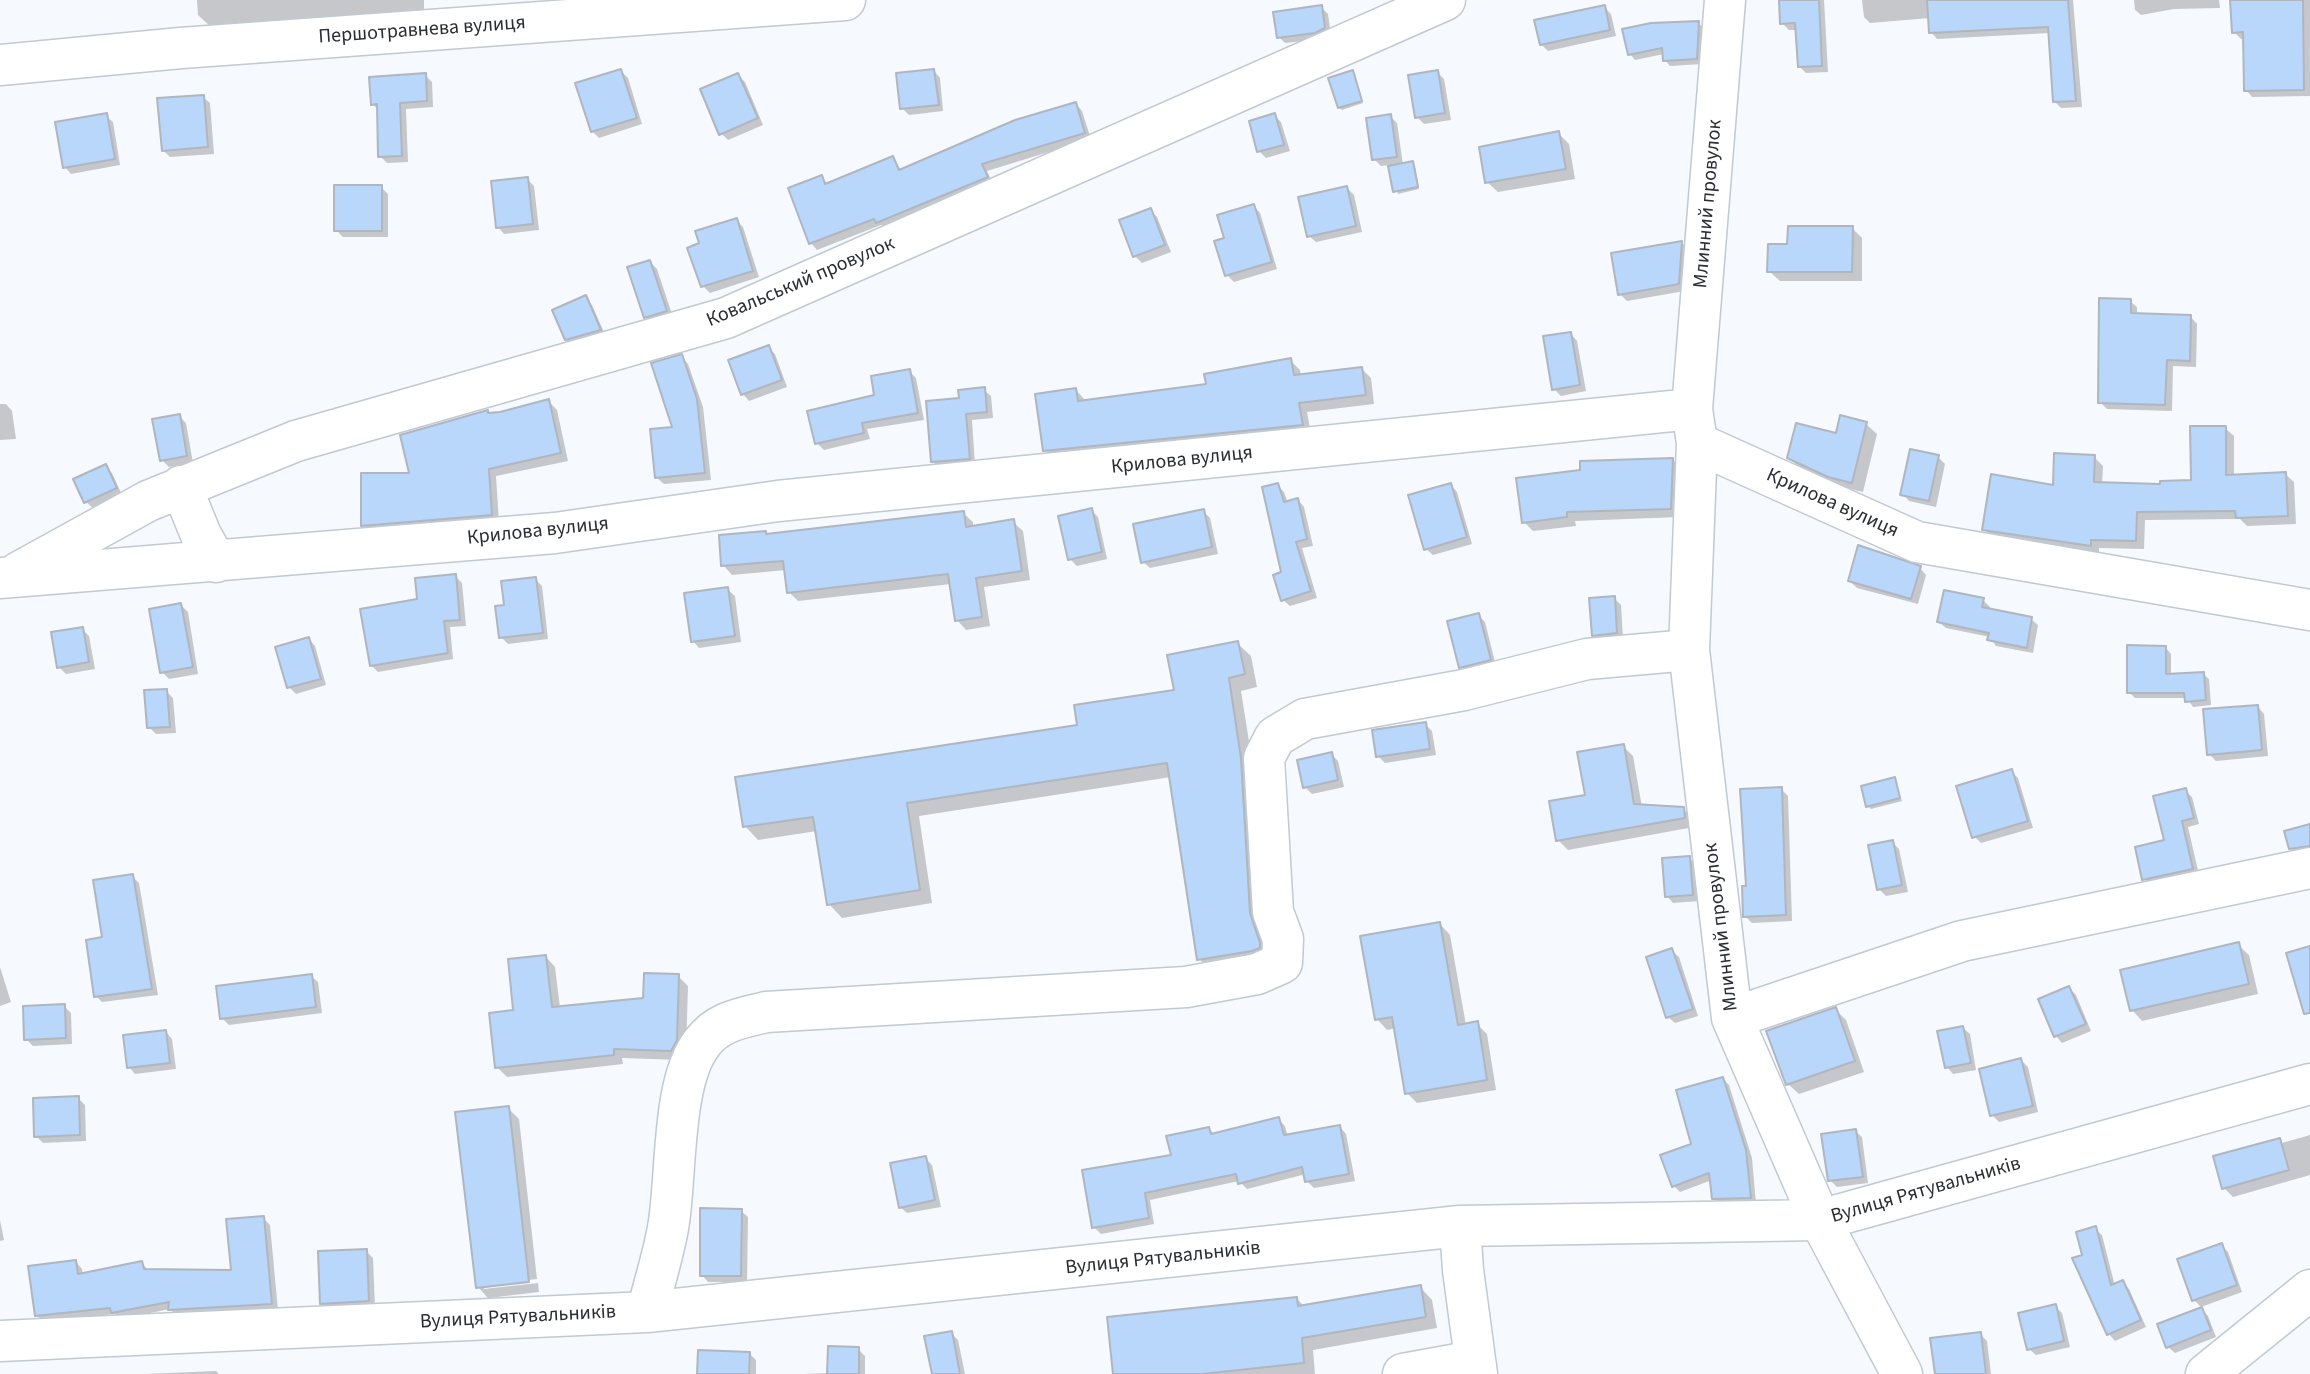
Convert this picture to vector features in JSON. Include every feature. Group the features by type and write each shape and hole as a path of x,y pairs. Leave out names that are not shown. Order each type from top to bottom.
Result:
{"street":[{"name":"Першотравнева вулиця","path":"0,65 181,48 845,0"},
{"name":"Ковальський провулок","path":"4,578 148,501 296,441 726,318 1445,0"},
{"name":"Млинний провулок","path":"1725,0 1694,426 1689,650 1732,1018 1820,1220 1902,1374"},
{"name":"Крилова вулиця","path":"4,578 555,533 778,501 1694,426 1917,542 2310,610"},
{"path":"181,486 216,562"},
{"path":"647,1312 668,1227 682,1101 690,1060 703,1040 727,1021 766,1012 1186,987 1257,974 1282,963 1283,939 1273,912 1264,758 1275,737 1305,719 1464,690 1587,659 1689,650"},
{"path":"1732,1018 1962,941 2310,868"},
{"name":"Вулиця Рятувальників","path":"0,1341 647,1312 1460,1226 1820,1220 2310,1084"},
{"path":"1403,1374 1476,1368 1460,1226"},
{"path":"2206,1374 2310,1290"}],"building":[{"path":"1779,0 1819,0 1822,66 1798,67 1795,23 1780,24"},
{"path":"1927,0 2068,0 2076,101 2053,102 2048,27 1929,33"},
{"path":"2230,0 2303,0 2304,90 2244,91 2243,32 2232,33"},
{"path":"1322,5 1325,28 1315,33 1277,38 1273,12"},
{"path":"1605,5 1610,30 1540,45 1534,20"},
{"path":"1699,21 1697,59 1663,61 1662,48 1628,55 1622,29 1651,23"},
{"path":"621,69 637,118 591,132 575,83"},
{"path":"934,69 939,105 900,109 896,73"},
{"path":"1353,70 1362,101 1338,108 1328,78"},
{"path":"1438,70 1445,113 1415,118 1408,75"},
{"path":"426,73 427,101 400,103 402,156 378,157 377,104 371,105 369,77"},
{"path":"738,73 758,118 719,135 700,89"},
{"path":"204,95 208,147 162,151 157,98"},
{"path":"1076,102 1085,133 982,164 988,177 876,223 874,219 809,244 788,188 822,175 825,184 893,156 899,170 1015,120"},
{"path":"107,113 115,159 63,168 55,122"},
{"path":"1275,113 1284,145 1257,152 1249,121"},
{"path":"1391,114 1397,157 1372,160 1366,118"},
{"path":"1559,131 1566,169 1485,183 1479,147"},
{"path":"1413,161 1418,187 1393,192 1388,166"},
{"path":"528,177 533,224 496,228 491,181"},
{"path":"334,185 382,185 382,231 334,231"},
{"path":"1347,186 1356,226 1307,237 1298,197"},
{"path":"1254,204 1272,262 1225,276 1214,241 1224,238 1217,215"},
{"path":"1151,208 1165,245 1133,257 1119,220"},
{"path":"737,218 753,271 701,287 687,248 699,243 695,231"},
{"path":"1788,226 1853,226 1852,272 1767,272 1768,244 1787,244"},
{"path":"1682,241 1679,284 1618,295 1611,253"},
{"path":"650,260 667,311 644,318 627,267"},
{"path":"586,295 601,330 565,340 552,310"},
{"path":"2099,298 2131,299 2131,313 2191,315 2190,361 2167,360 2165,405 2098,403"},
{"path":"1571,332 1580,385 1552,390 1543,336"},
{"path":"769,345 782,380 741,395 728,360"},
{"path":"682,354 697,399 705,473 655,478 650,429 672,427 651,363"},
{"path":"1291,358 1294,375 1362,367 1366,395 1299,403 1303,425 1043,451 1035,394 1076,388 1078,401 1206,384 1204,374"},
{"path":"910,369 918,413 862,423 864,433 815,444 807,411 874,395 871,376"},
{"path":"985,387 987,412 966,414 970,459 931,462 926,401 959,398 958,390"},
{"path":"549,399 561,453 489,469 492,515 361,526 361,473 409,473 400,435 488,410 488,413 500,412"},
{"path":"180,414 187,456 160,461 152,419"},
{"path":"1840,415 1867,422 1852,483 1828,477 1787,458 1796,423 1836,433"},
{"path":"2190,426 2226,426 2226,475 2286,472 2288,516 2236,518 2235,511 2137,512 2136,541 2091,540 2091,546 1982,530 1991,474 2053,485 2054,453 2095,455 2094,482 2160,484 2160,481 2191,480"},
{"path":"1910,449 1939,455 1929,501 1900,495"},
{"path":"1673,458 1671,509 1567,512 1567,517 1522,523 1516,478 1580,470 1580,461"},
{"path":"106,464 117,488 84,503 73,479"},
{"path":"1278,483 1284,502 1298,498 1307,539 1296,542 1311,591 1281,601 1273,575 1281,572 1262,487"},
{"path":"1451,483 1467,537 1424,550 1408,495"},
{"path":"1092,508 1102,552 1068,560 1058,516"},
{"path":"1204,509 1212,547 1141,563 1133,524"},
{"path":"964,511 966,527 1014,519 1022,571 976,578 982,617 955,621 948,574 787,593 783,561 721,566 719,535 766,531 766,534"},
{"path":"1858,545 1921,566 1911,599 1848,581"},
{"path":"456,574 460,620 444,621 448,653 370,666 360,609 417,599 415,578"},
{"path":"536,577 543,633 499,638 495,606 504,605 501,581"},
{"path":"728,587 735,636 691,642 684,593"},
{"path":"1944,590 1984,598 1982,607 2032,617 2027,648 1987,640 1989,633 1937,622"},
{"path":"1615,596 1617,633 1592,636 1589,598"},
{"path":"181,603 193,667 160,673 149,609"},
{"path":"1479,613 1491,660 1459,668 1447,621"},
{"path":"83,627 89,662 57,668 51,632"},
{"path":"309,637 321,679 287,688 275,647"},
{"path":"1238,641 1245,674 1229,678 1241,758 1250,913 1260,948 1197,960 1167,763 907,803 920,890 827,905 813,817 743,827 735,777 1077,725 1074,705 1174,690 1167,655"},
{"path":"2127,645 2166,646 2166,674 2204,672 2206,700 2185,702 2184,693 2127,693"},
{"path":"167,689 170,727 147,728 144,690"},
{"path":"2258,705 2262,750 2207,755 2203,709"},
{"path":"1426,722 1430,749 1376,757 1372,730"},
{"path":"1624,744 1634,804 1684,807 1685,818 1556,841 1549,801 1585,795 1577,752"},
{"path":"1332,752 1338,780 1303,788 1297,760"},
{"path":"2012,769 2028,821 1972,838 1956,786"},
{"path":"1895,777 1900,798 1866,807 1861,786"},
{"path":"1782,787 1786,915 1743,917 1742,886 1746,886 1740,789"},
{"path":"2186,788 2194,818 2182,821 2193,869 2142,880 2135,847 2164,840 2153,796"},
{"path":"2310,824 2310,846 2289,849 2284,831"},
{"path":"1893,840 1902,885 1877,890 1868,845"},
{"path":"1690,856 1693,895 1665,897 1662,858"},
{"path":"133,874 152,989 94,997 86,940 102,937 93,880"},
{"path":"1440,922 1458,1025 1478,1021 1487,1080 1405,1094 1392,1017 1375,1020 1360,936"},
{"path":"2239,942 2249,984 2130,1011 2120,970"},
{"path":"2310,946 2310,1013 2304,1014 2286,953"},
{"path":"1672,948 1693,1009 1666,1018 1646,957"},
{"path":"546,955 552,1007 643,998 644,973 679,974 677,1040 671,1051 614,1049 614,1055 495,1068 489,1013 513,1010 508,959"},
{"path":"312,974 316,1007 220,1019 216,986"},
{"path":"2069,986 2086,1024 2054,1037 2038,999"},
{"path":"65,1004 66,1038 24,1040 23,1006"},
{"path":"1836,1007 1855,1061 1786,1085 1766,1031"},
{"path":"1963,1026 1971,1063 1945,1068 1937,1031"},
{"path":"166,1030 170,1063 127,1068 123,1035"},
{"path":"2021,1058 2033,1106 1990,1116 1979,1069"},
{"path":"1723,1077 1746,1150 1751,1198 1712,1199 1709,1173 1672,1187 1660,1155 1691,1144 1676,1090"},
{"path":"79,1096 80,1135 34,1137 33,1098"},
{"path":"509,1106 529,1282 476,1288 455,1112"},
{"path":"1279,1117 1284,1135 1340,1125 1349,1174 1305,1182 1302,1167 1238,1184 1236,1174 1145,1193 1149,1218 1092,1228 1082,1170 1171,1155 1166,1136 1209,1127 1211,1134"},
{"path":"1856,1129 1863,1177 1828,1181 1821,1134"},
{"path":"2280,1138 2289,1170 2222,1189 2213,1156"},
{"path":"926,1156 935,1200 899,1208 890,1163"},
{"path":"700,1208 742,1209 741,1276 700,1276"},
{"path":"264,1216 272,1304 168,1310 169,1302 111,1313 110,1308 35,1316 28,1266 76,1260 78,1274 142,1261 144,1269 231,1270 226,1219"},
{"path":"2096,1226 2111,1285 2123,1280 2141,1320 2107,1335 2072,1258 2082,1255 2076,1232"},
{"path":"2222,1243 2237,1285 2192,1301 2177,1259"},
{"path":"367,1249 369,1301 320,1304 318,1251"},
{"path":"1421,1285 1426,1317 1302,1338 1304,1363 1202,1374 1113,1374 1107,1317 1297,1297 1298,1306"},
{"path":"2056,1304 2064,1341 2027,1350 2018,1313"},
{"path":"2202,1307 2211,1330 2166,1348 2157,1324"},
{"path":"952,1331 960,1374 932,1374 924,1336"},
{"path":"1981,1332 1986,1374 1935,1374 1930,1338"},
{"path":"828,1346 859,1347 859,1374 827,1374"},
{"path":"698,1350 750,1352 749,1374 697,1374"}]}
